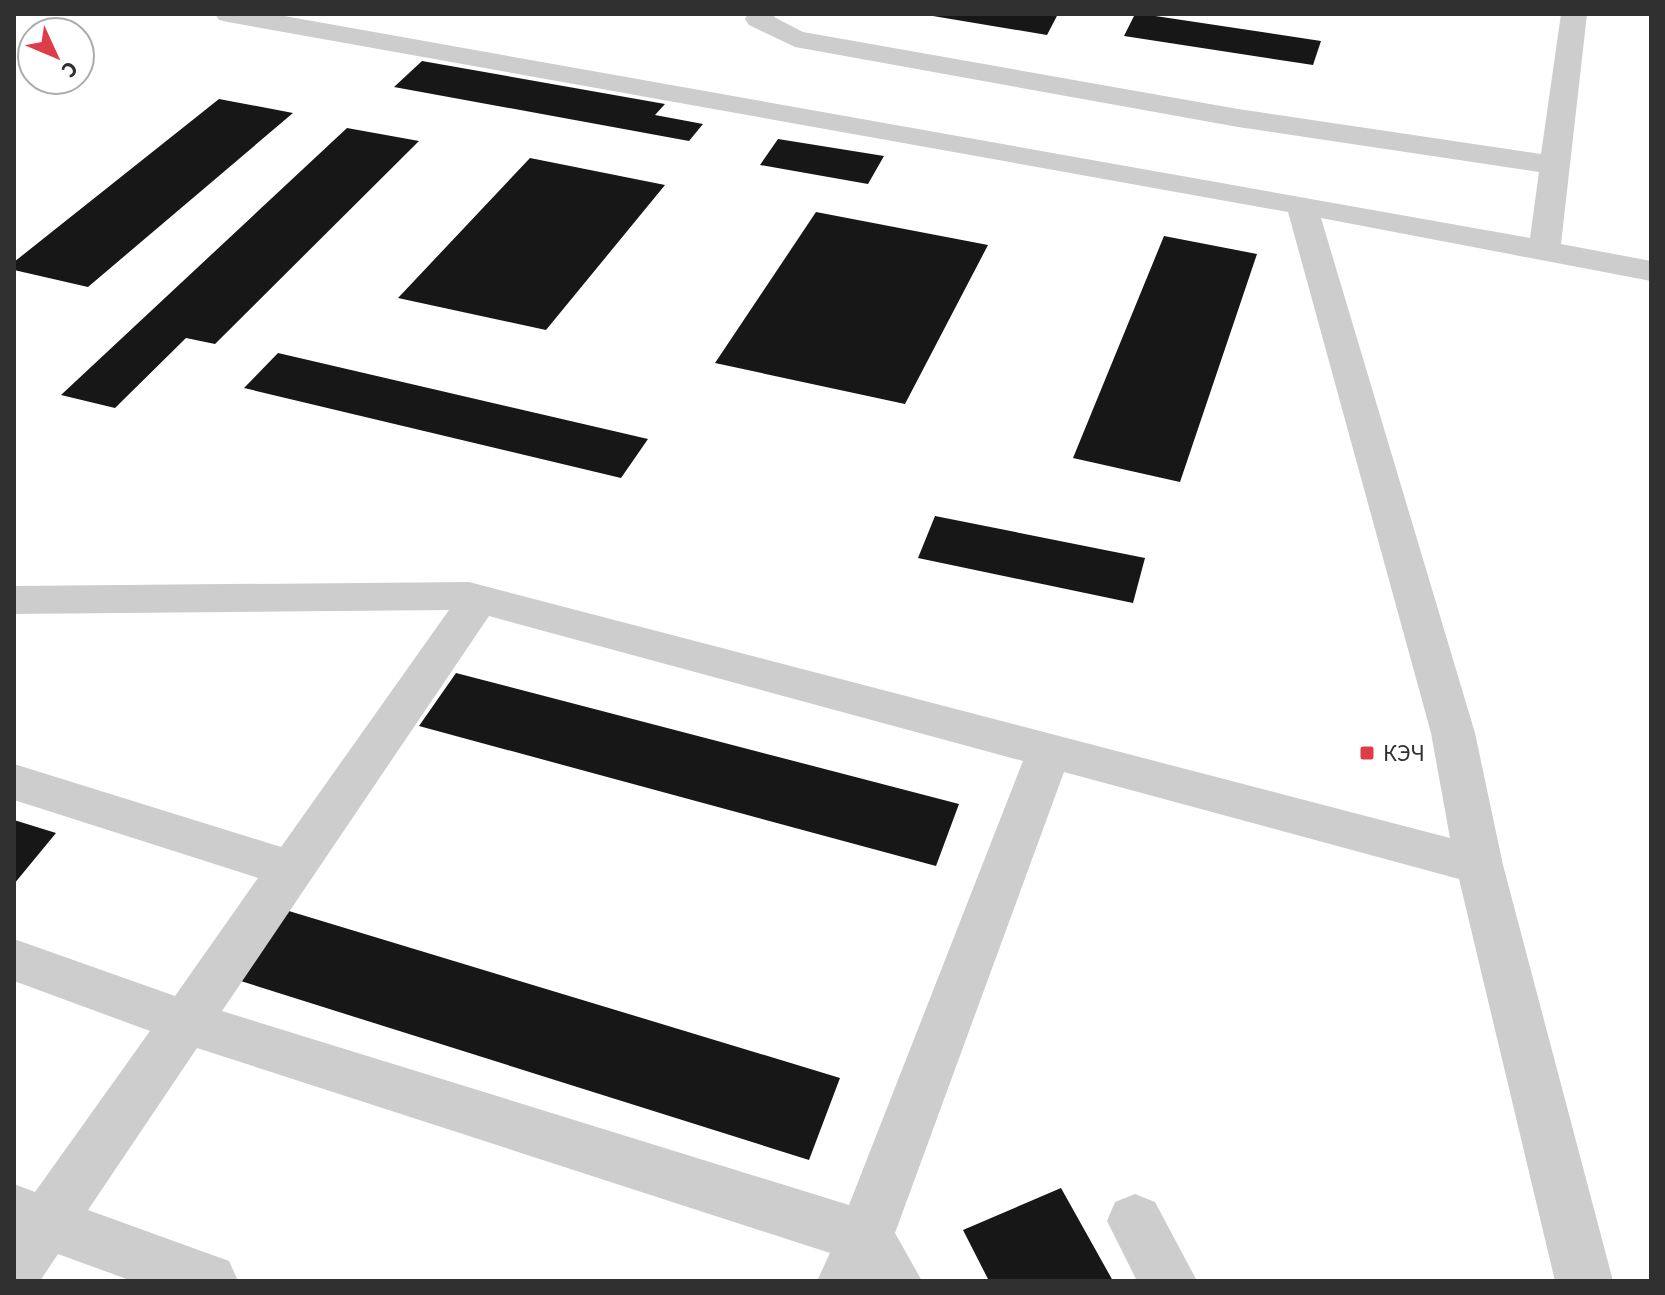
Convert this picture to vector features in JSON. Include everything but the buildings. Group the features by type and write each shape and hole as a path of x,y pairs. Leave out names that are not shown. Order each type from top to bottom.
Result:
{"street":[{"path":"228,14 1651,271"},
{"path":"763,14 758,19 795,39 1238,118 1555,165"},
{"path":"1544,251 1574,14"},
{"path":"1302,206 1453,733 1479,865 1584,1281"},
{"path":"14,600 469,596 1479,865"},
{"path":"14,1270 30,1217 186,1022 479,599"},
{"path":"14,960 868,1266 1049,752"},
{"path":"14,782 292,870"},
{"path":"30,1217 209,1281"},
{"path":"1135,1221 1168,1281"}],"place":[{"name":"КЭЧ","path":"1367,753"}]}
